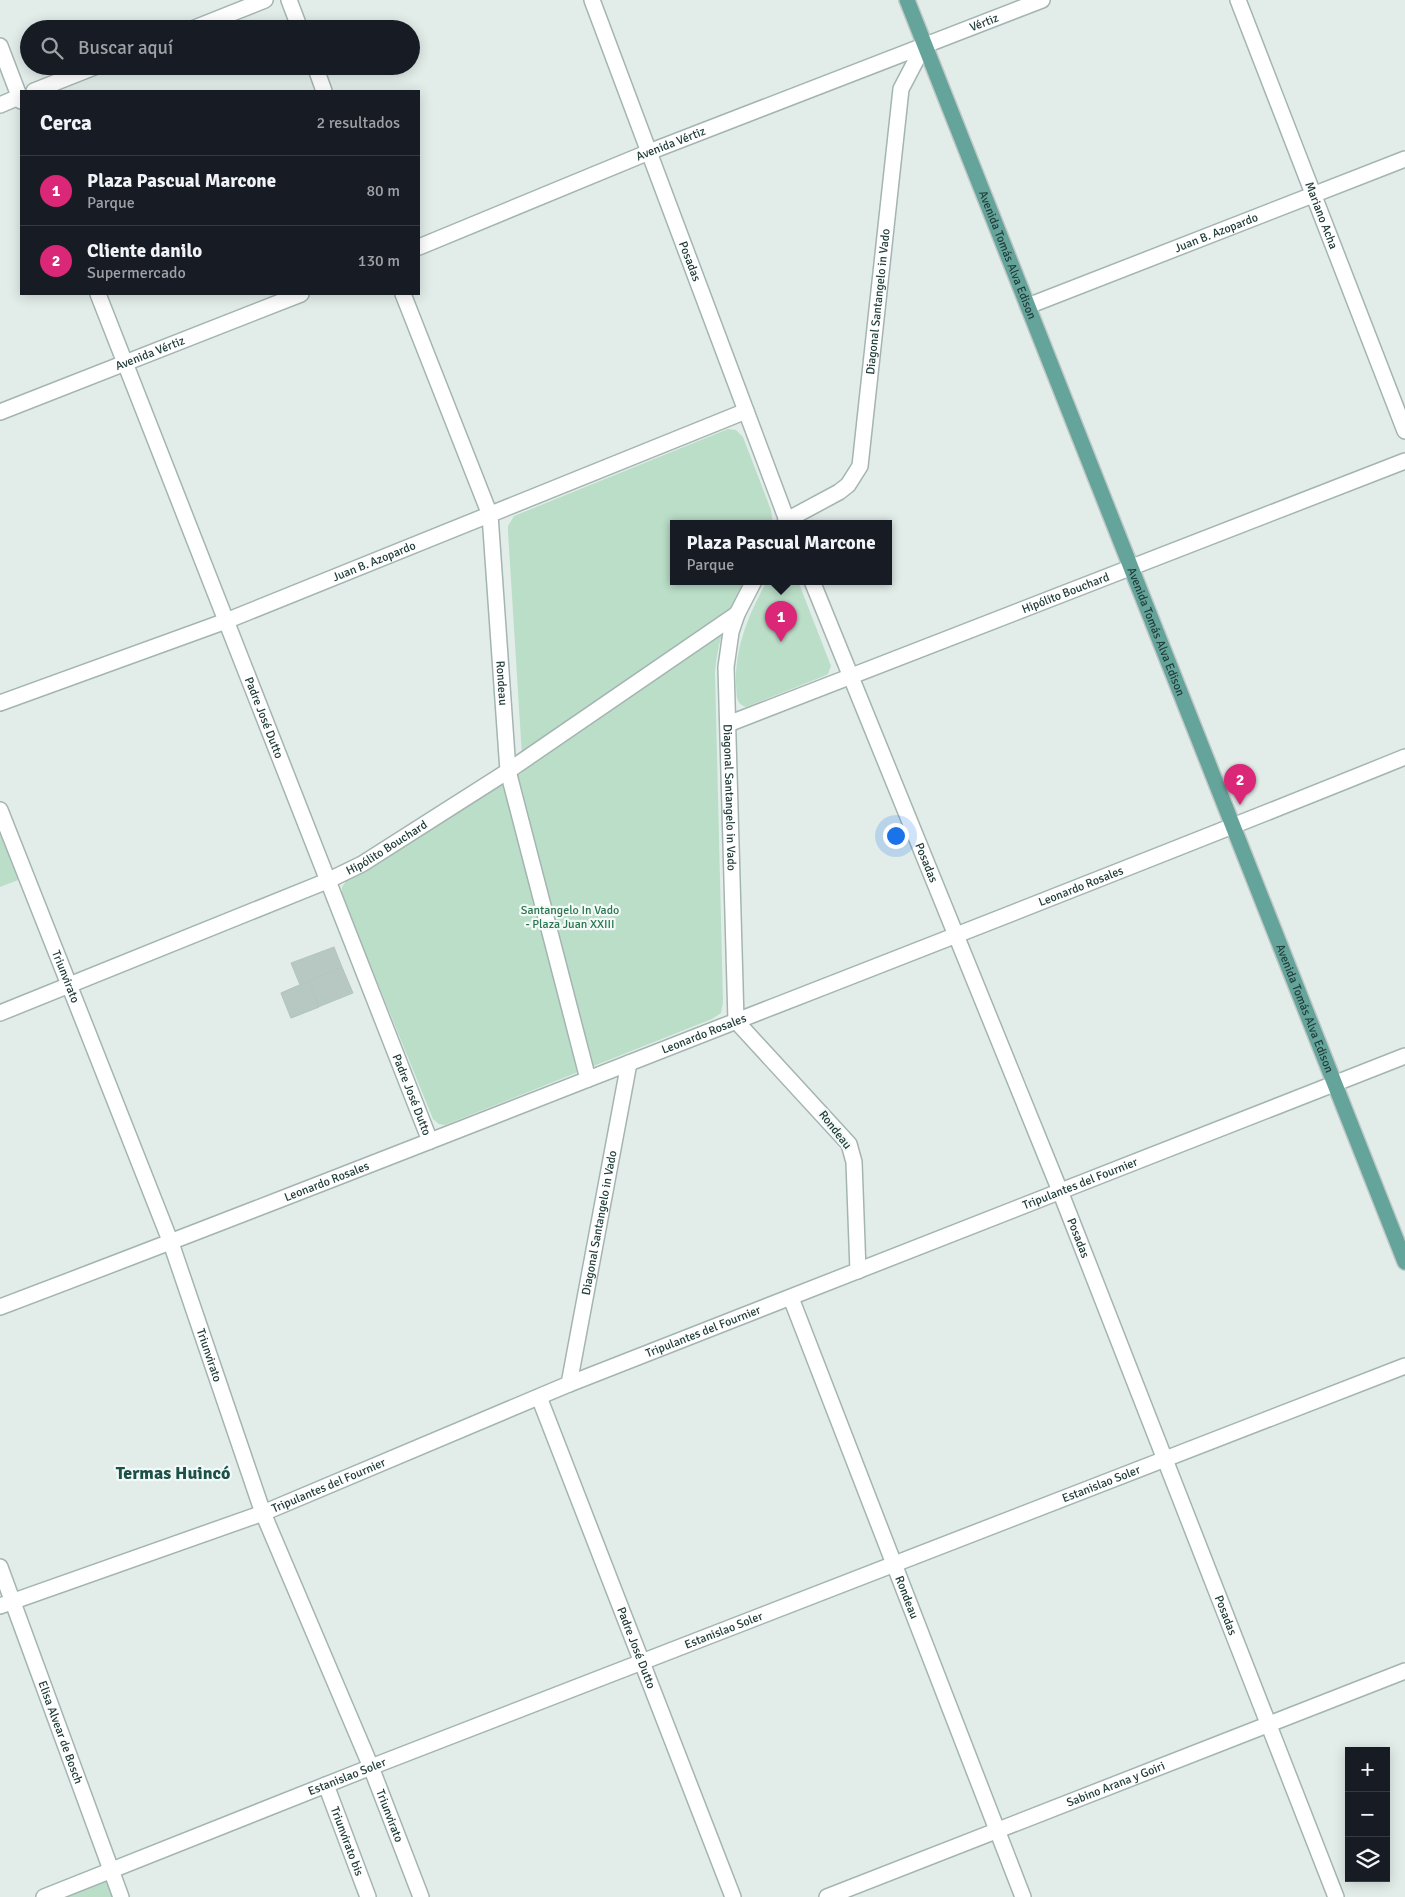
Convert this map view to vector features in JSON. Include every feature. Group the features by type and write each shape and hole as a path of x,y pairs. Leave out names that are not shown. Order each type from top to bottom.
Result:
{"main road":[{"name":"Avenida Tomás Alva Edison","path":"907,0 1405,1262"}],"street":[{"path":"215,20 265,0"},
{"path":"289,0 297,20"},
{"name":"Posadas","path":"592,0 785,520"},
{"name":"Vértiz","path":"924,45 1042,0"},
{"name":"Mariano Acha","path":"1238,0 1405,431"},
{"name":"Avenida Vértiz","path":"420,247 649,152 924,45"},
{"name":"Diagonal Santangelo in Vado","path":"790,520 839,492 848,485 860,466 901,89 924,45"},
{"path":"0,46 21,90"},
{"path":"39,90 75,75"},
{"path":"318,75 324,90"},
{"path":"0,104 20,97"},
{"name":"Juan B. Azopardo","path":"1028,306 1405,159"},
{"name":"Padre José Dutto","path":"98,295 430,1141"},
{"name":"Avenida Vértiz","path":"0,412 298,295"},
{"name":"Rondeau","path":"403,295 490,515 508,771 588,1079"},
{"name":"Juan B. Azopardo","path":"0,703 226,621 746,412"},
{"name":"Hipólito Bouchard","path":"728,724 1405,461"},
{"name":"Diagonal Santangelo in Vado","path":"736,1021 726,667 731,632 737,614 752,585"},
{"name":"Posadas","path":"814,585 1060,1191 1336,1897"},
{"name":"Hipólito Bouchard","path":"0,1013 327,882 362,864 508,771 737,614"},
{"name":"Leonardo Rosales","path":"0,1307 171,1243 956,936 1405,757"},
{"name":"Triunvirato","path":"0,810 171,1243 263,1513 371,1767 421,1897"},
{"name":"Rondeau","path":"736,1021 849,1144 854,1162 858,1271"},
{"name":"Tripulantes del Fournier","path":"7,1603 263,1513 569,1384 1405,1056"},
{"name":"Diagonal Santangelo in Vado","path":"569,1384 629,1063"},
{"name":"Rondeau","path":"791,1298 1023,1897"},
{"name":"Estanislao Soler","path":"44,1897 111,1872 371,1767 1405,1366"},
{"name":"Padre José Dutto","path":"539,1398 733,1897"},
{"name":"Elisa Alvear de Bosch","path":"0,1567 7,1603 121,1897"},
{"name":"Sabino Arana y Goiri","path":"827,1897 1405,1671"},
{"name":"Triunvirato bis","path":"326,1785 368,1897"}],"green space":[{"name":"Santangelo In Vado - Plaza Juan XXIII","path":"728,429 736,430 743,437 771,510 773,520 670,520 670,585 743,585 725,625 715,672 723,1002 721,1013 712,1019 445,1125 439,1124 433,1119 342,895 342,887 347,880 366,871 523,772 508,532 508,526 514,516"},
{"path":"765,585 800,585 831,666 828,674 824,676 746,707 742,706 738,701 736,670 744,631"},
{"path":"0,828 26,877 0,887"},
{"path":"111,1872 123,1897 44,1897"}],"building":[{"path":"334,947 342,967 300,985 291,963"},
{"path":"342,967 353,993 291,1018 281,993"},
{"path":"309,981 319,1007 291,1018 281,993"}],"place":[{"name":"Plaza Pascual Marcone","path":"781,642"},
{"name":"Cliente danilo","path":"1240,805"}],"district":[{"name":"Termas Huincó","path":"173,1473"}]}
